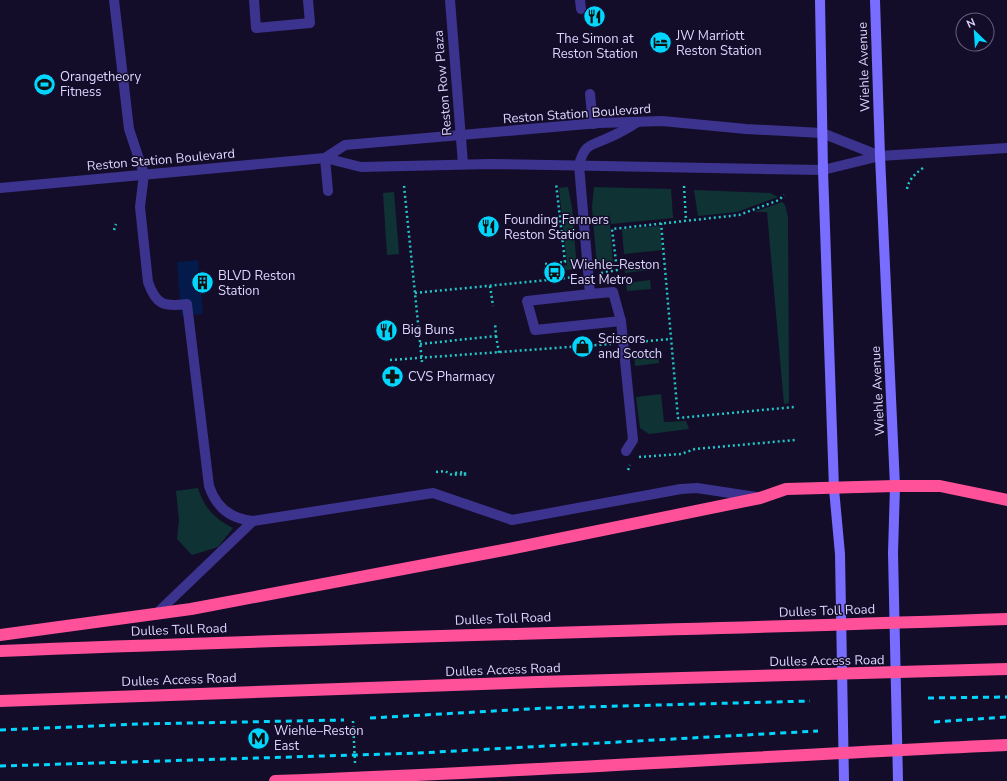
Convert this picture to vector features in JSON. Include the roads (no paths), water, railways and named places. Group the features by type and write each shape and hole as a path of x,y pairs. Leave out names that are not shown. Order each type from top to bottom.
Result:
{"highway":[{"path":"0,635 155,615 509,549 760,498 786,489 940,486 1007,500"},
{"name":"Dulles Toll Road","path":"0,651 325,638 746,628 1007,619"},
{"name":"Dulles Access Road","path":"0,701 522,683 1007,669"},
{"path":"275,781 538,770 807,754 1007,745"}],"main road":[{"path":"820,0 823,170 834,489 840,554 844,781"},
{"name":"Wiehle Avenue","path":"875,0 880,156 895,486 893,553 898,781"}],"street":[{"path":"114,0 129,129 144,174 140,215 145,266 152,294 158,302 171,306 187,304 209,486 216,502 223,510 241,520 253,521 433,492 512,520 681,489 697,488 760,498"},
{"path":"254,0 256,28 310,23 308,0"},
{"name":"Reston Row Plaza","path":"450,0 463,164"},
{"path":"590,94 593,124"},
{"path":"590,294 578,165 582,153 587,147 640,121"},
{"name":"Reston Station Boulevard","path":"325,158 345,145 640,121 662,121 746,129 822,133 880,156"},
{"name":"Reston Station Boulevard","path":"0,188 325,158 361,167 463,164 823,170 880,156 1007,148"},
{"path":"325,158 328,191"},
{"path":"621,321 535,330 527,301 613,292 621,321 633,440 626,451"},
{"path":"155,615 253,521"}],"water":[{"path":"198,260 203,314 181,315 177,262"}],"railway":[{"path":"928,698 1007,697"},
{"path":"370,718 547,708 810,701"},
{"path":"934,722 1007,717"},
{"path":"0,730 139,724 344,720"},
{"path":"0,766 419,753 818,731"}],"place":[{"name":"The Simon at Reston Station","path":"595,17"},
{"name":"JW Marriott Reston Station","path":"661,43"},
{"name":"Orangetheory Fitness","path":"45,84"},
{"name":"Founding Farmers Reston Station","path":"488,227"},
{"name":"Wiehle–Reston East Metro","path":"555,272"},
{"name":"BLVD Reston Station","path":"203,283"},
{"name":"Big Buns","path":"386,330"},
{"name":"Scissors and Scotch","path":"582,346"},
{"name":"CVS Pharmacy","path":"393,377"},
{"name":"Wiehle–Reston East","path":"259,738"}]}
